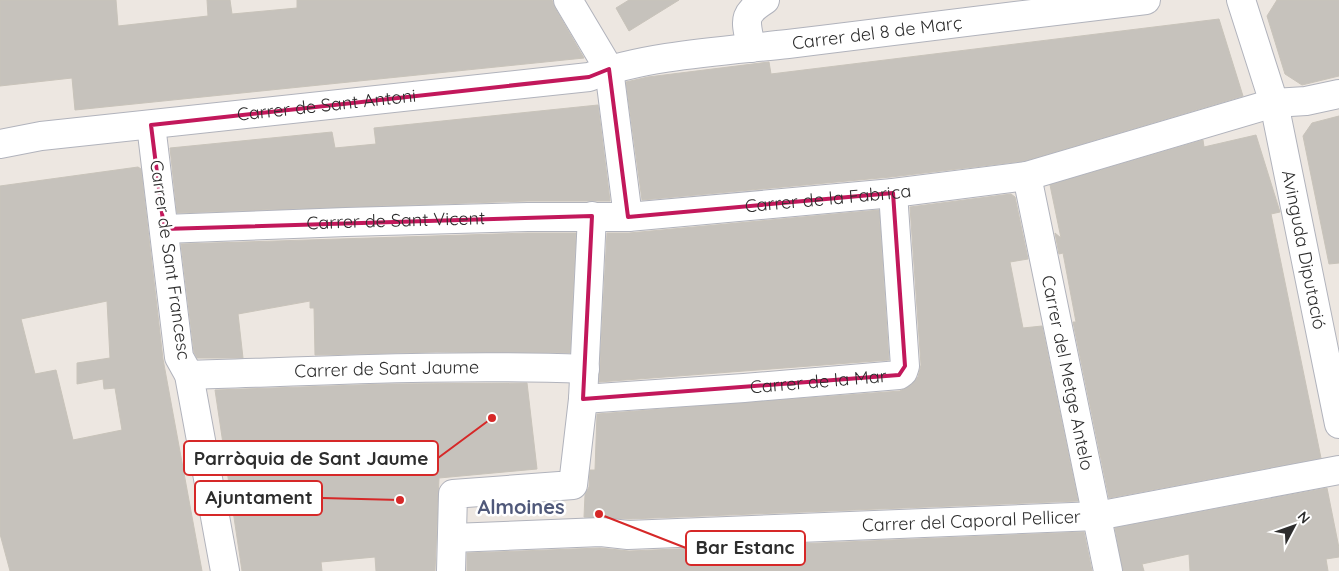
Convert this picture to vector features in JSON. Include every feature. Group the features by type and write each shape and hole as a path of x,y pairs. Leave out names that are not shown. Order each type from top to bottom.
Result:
{"street":[{"path":"568,0 609,69 628,217"},
{"path":"751,48 746,20 751,9 764,0"},
{"name":"Carrer del 8 de Març","path":"609,69 751,48 1146,0"},
{"name":"Avinguda Diputació","path":"1241,0 1274,103 1339,424"},
{"name":"Carrer de Sant Antoni","path":"0,144 41,136 589,77 609,69"},
{"name":"Carrer de la Fabrica","path":"628,217 893,193 1027,176 1274,103 1306,101 1339,94"},
{"name":"Carrer de Sant Francesc","path":"151,125 180,357 188,375 225,571"},
{"name":"Carrer del Metge Antelo","path":"1027,176 1108,571"},
{"name":"Carrer de la Mar","path":"583,398 734,389 899,375 903,372 905,366 893,193"},
{"path":"451,571 453,494 573,485 583,398 592,216"},
{"name":"Carrer de Sant Vicent","path":"164,230 346,222 592,216 628,217"},
{"name":"Carrer de Sant Jaume","path":"188,375 405,368 524,367 585,369"},
{"name":"Carrer del Caporal Pellicer","path":"452,538 601,532 628,535 1097,516 1339,470"}],"highlighted area":[{"path":"609,69 628,217 893,193 905,366 899,375 583,399 592,216 164,229 151,125 589,77"}],"building":[{"path":"0,0 116,0 118,26 208,16 207,0 230,0 232,14 297,8 297,0 552,0 584,58 75,110 72,78 0,86"},
{"path":"629,0 679,0 629,31 616,8"},
{"path":"1277,0 1339,0 1339,76 1302,85 1285,74 1267,16"},
{"path":"1219,19 1243,96 1024,161 891,177 642,200 626,82 648,77 769,62 771,74"},
{"path":"598,105 610,201 528,201 177,213 170,148 332,132 335,148 376,144 374,128"},
{"path":"1339,116 1339,263 1329,264 1303,136 1312,123"},
{"path":"1256,135 1280,212 1271,214 1321,458 1109,498 1073,322 1076,322 1063,253 1059,254 1055,233 1061,238 1050,185 1203,140 1204,147"},
{"path":"138,167 141,169 163,359 202,571 10,571 0,534 0,186","holes":["107,301 110,358 77,363 77,384 103,379 104,389 115,388 122,430 73,440 56,370 35,374 21,319"]},
{"path":"1011,194 1015,197 1028,259 1010,262 1023,328 1042,326 1078,501 629,519 584,517 585,495 589,487 590,470 595,470 597,414 900,391 912,384 918,377 921,365 910,207"},
{"path":"879,210 889,360 599,382 607,233 629,233"},
{"path":"576,233 570,353 436,352 315,355 314,308 310,308 310,301 238,314 243,358 197,358 194,352 181,244"},
{"path":"527,383 537,469 439,478 435,571 376,571 375,557 321,562 322,571 242,571 215,390 387,384"},
{"path":"1327,488 1339,548 1339,557 1326,559 1328,571 1190,571 1189,554 1142,564 1144,571 1123,571 1115,528"},
{"path":"1084,532 1092,571 467,571 467,553 600,548 629,551"}],"place":[{"name":"Parròquia de Sant Jaume","path":"492,418"},
{"name":"Ajuntament","path":"400,500"},
{"name":"Bar Estanc","path":"599,514"}],"district":[{"name":"Almoines","path":"521,507"}]}
